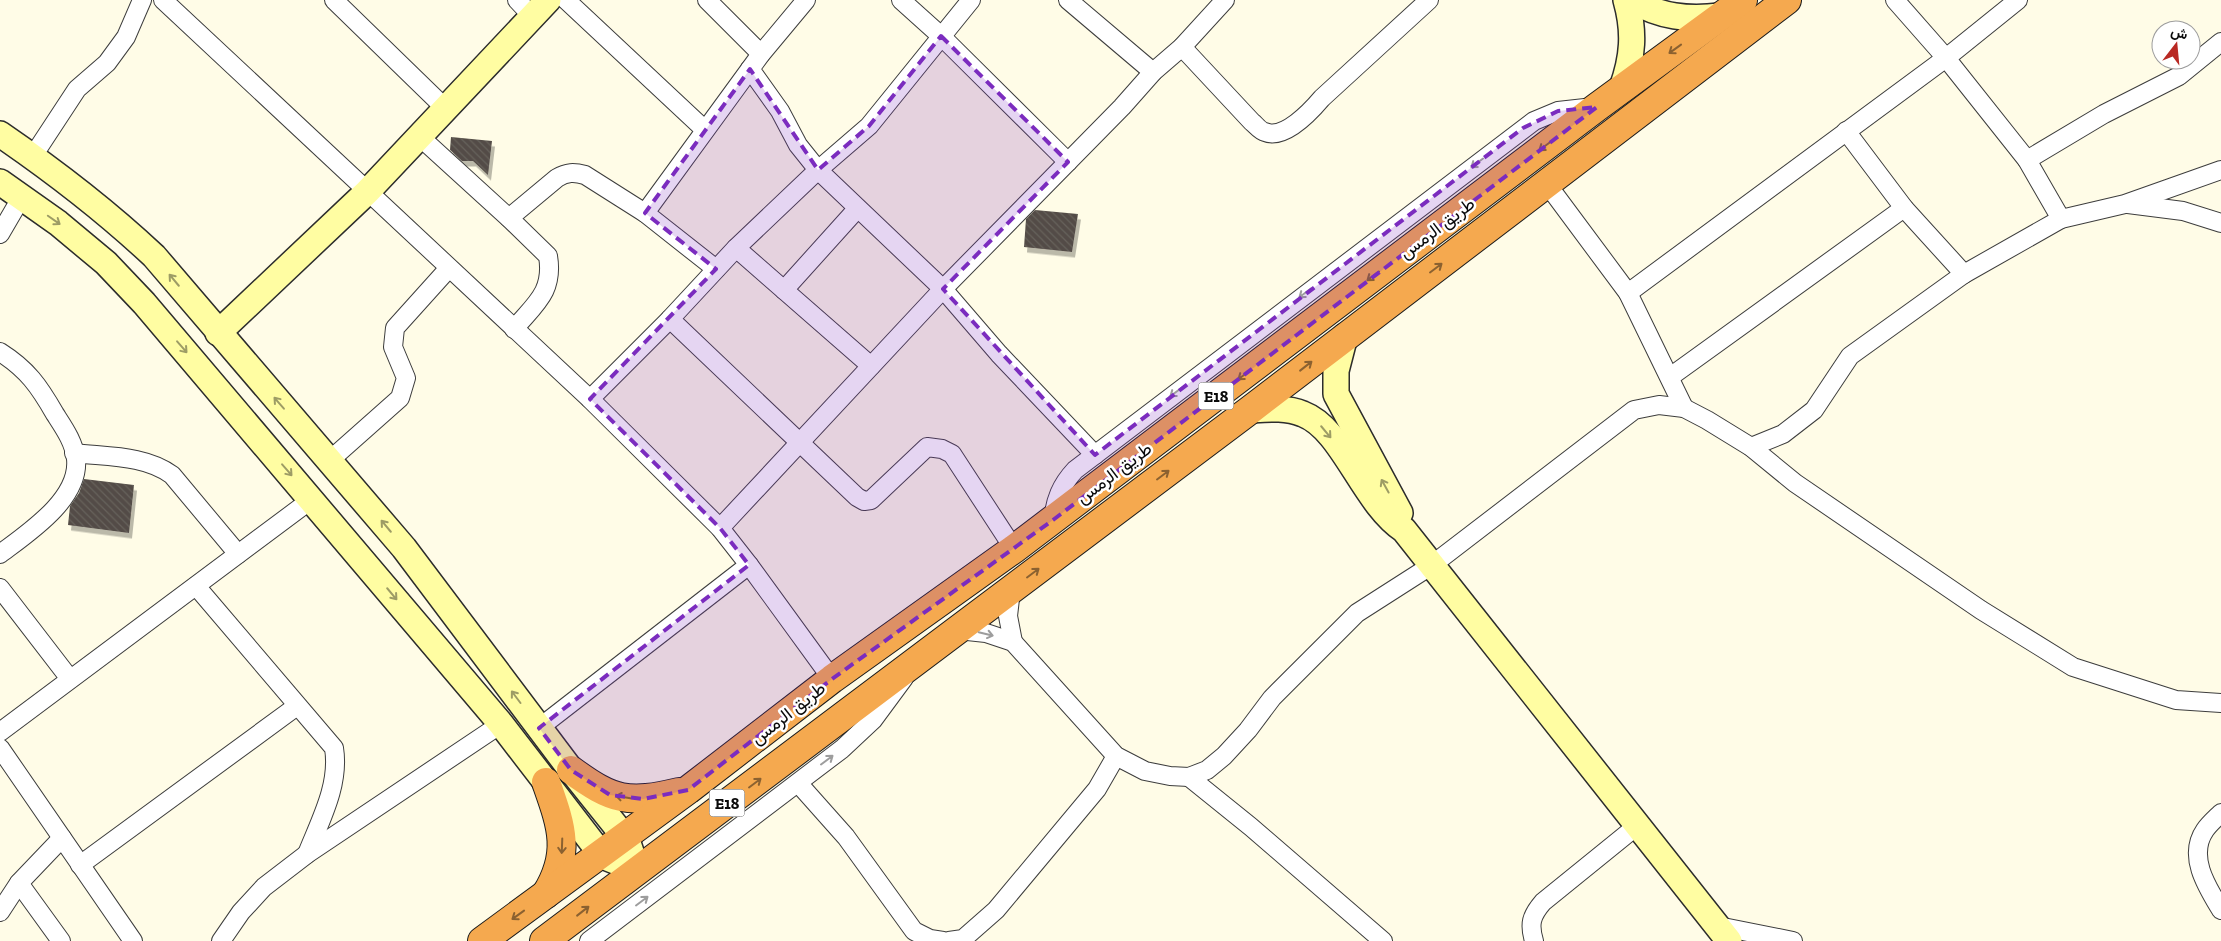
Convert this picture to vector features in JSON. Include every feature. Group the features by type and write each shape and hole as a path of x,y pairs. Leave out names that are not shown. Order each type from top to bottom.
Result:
{"highway":[{"name":"طريق الرمس","path":"544,941 638,867 910,666 1250,410 1786,0"},
{"name":"طريق الرمس","path":"482,941 688,790 832,679 1053,520 1730,7"},
{"path":"571,770 595,788 610,795 626,799 643,799 688,790"},
{"path":"546,782 559,816 563,844 558,871 546,895"}],"main road":[{"path":"1622,88 1630,66 1633,42 1631,19 1626,0"},
{"path":"1632,0 1646,9 1670,16 1695,19 1730,7"},
{"path":"218,333 367,192 445,108 532,5"},
{"path":"0,134 33,156 120,224 154,256 404,548 571,770 625,837 638,867"},
{"path":"0,182 58,223 106,262 144,303 312,499 501,724 601,854 615,862 638,867"},
{"path":"1346,336 1336,371 1336,394 1397,507 1404,530"},
{"path":"1250,410 1291,410 1320,424 1385,515 1404,530 1723,934"},
{"path":"312,499 321,501 330,507 372,560 386,562 404,548"}],"street":[{"path":"33,156 77,89 107,63 126,37 142,0"},
{"path":"163,0 590,400 720,528 832,679"},
{"path":"334,0 445,108"},
{"path":"566,0 704,130"},
{"path":"707,0 762,54"},
{"path":"645,213 750,69 806,0"},
{"path":"901,0 941,36 1068,162"},
{"path":"590,400 670,319 736,248 818,170 869,126 971,0"},
{"path":"1068,0 1153,72"},
{"path":"720,528 943,289 1122,107 1153,72 1182,47 1225,0"},
{"path":"1182,47 1252,122 1264,132 1277,134 1310,113 1322,98 1429,0"},
{"path":"1895,0 1946,58 2027,160 2061,218"},
{"path":"1628,292 1946,58 2018,0"},
{"path":"2027,160 2104,114 2179,76 2221,42"},
{"path":"750,69 780,111 798,145 818,170 943,289 999,354 1095,454"},
{"path":"1053,520 1058,494 1065,481 1075,470 1523,128 1558,111 1597,107"},
{"path":"1846,132 1904,208 1964,274"},
{"path":"419,136 510,218 548,256 550,266 546,289 514,329"},
{"path":"1751,447 1783,434 1814,410 1850,356 1964,274 2061,218 2125,204 2221,170"},
{"path":"510,218 557,178 564,174 576,173 585,176 645,213 716,270"},
{"path":"1547,184 1628,292 1684,408"},
{"path":"0,234 21,198"},
{"path":"2125,204 2183,211 2221,223"},
{"path":"1670,377 1904,208"},
{"path":"784,290 857,209"},
{"path":"736,248 871,366"},
{"path":"329,461 400,398 406,378 394,347 395,328 449,268"},
{"path":"670,319 799,444 857,497 871,500 927,447 942,448 952,454 1014,549"},
{"path":"0,352 19,364 38,384 72,441 76,460 73,479 62,500 44,520 0,554"},
{"path":"958,630 986,633 1013,642 1116,756 1145,771 1170,776 1189,777 1207,770 1224,756 1248,730 1272,698 1357,614 1432,565 1634,410 1659,405 1684,408 1751,447 1795,483 1981,610 2073,666 2176,700 2221,704"},
{"path":"74,453 142,461 162,468 172,475 238,554"},
{"path":"0,732 312,499"},
{"path":"539,728 749,565"},
{"path":"196,586 334,748 336,761 335,780 307,854"},
{"path":"0,588 70,679"},
{"path":"1011,590 1008,616 1013,642"},
{"path":"589,941 842,749 873,720 900,684 910,666"},
{"path":"80,865 297,706"},
{"path":"221,941 241,912 264,887 307,854 501,724"},
{"path":"0,748 133,941"},
{"path":"950,941 963,939 996,910 1097,789 1116,756"},
{"path":"1189,777 1251,827 1383,941"},
{"path":"798,783 846,837 914,931 930,939 943,941"},
{"path":"2221,813 2204,831 2199,845 2199,865 2207,886 2221,910"},
{"path":"1534,941 1530,927 1532,914 1543,902 1638,825"},
{"path":"0,912 19,883 62,838"},
{"path":"19,883 61,941"},
{"path":"1723,934 1793,941"}],"highlighted area":[{"path":"941,36 1068,162 943,289 1095,455 1523,128 1558,111 1597,107 1053,520 832,679 688,790 643,799 610,795 571,770 539,728 749,565 720,528 590,399 716,269 645,213 750,69 818,170 869,126"}],"building":[{"path":"451,137 492,141 488,175 473,161 462,161 450,150"},
{"path":"1035,210 1078,214 1072,252 1024,247 1026,219"},
{"path":"84,479 134,485 129,533 68,525 70,506 79,493"}]}
